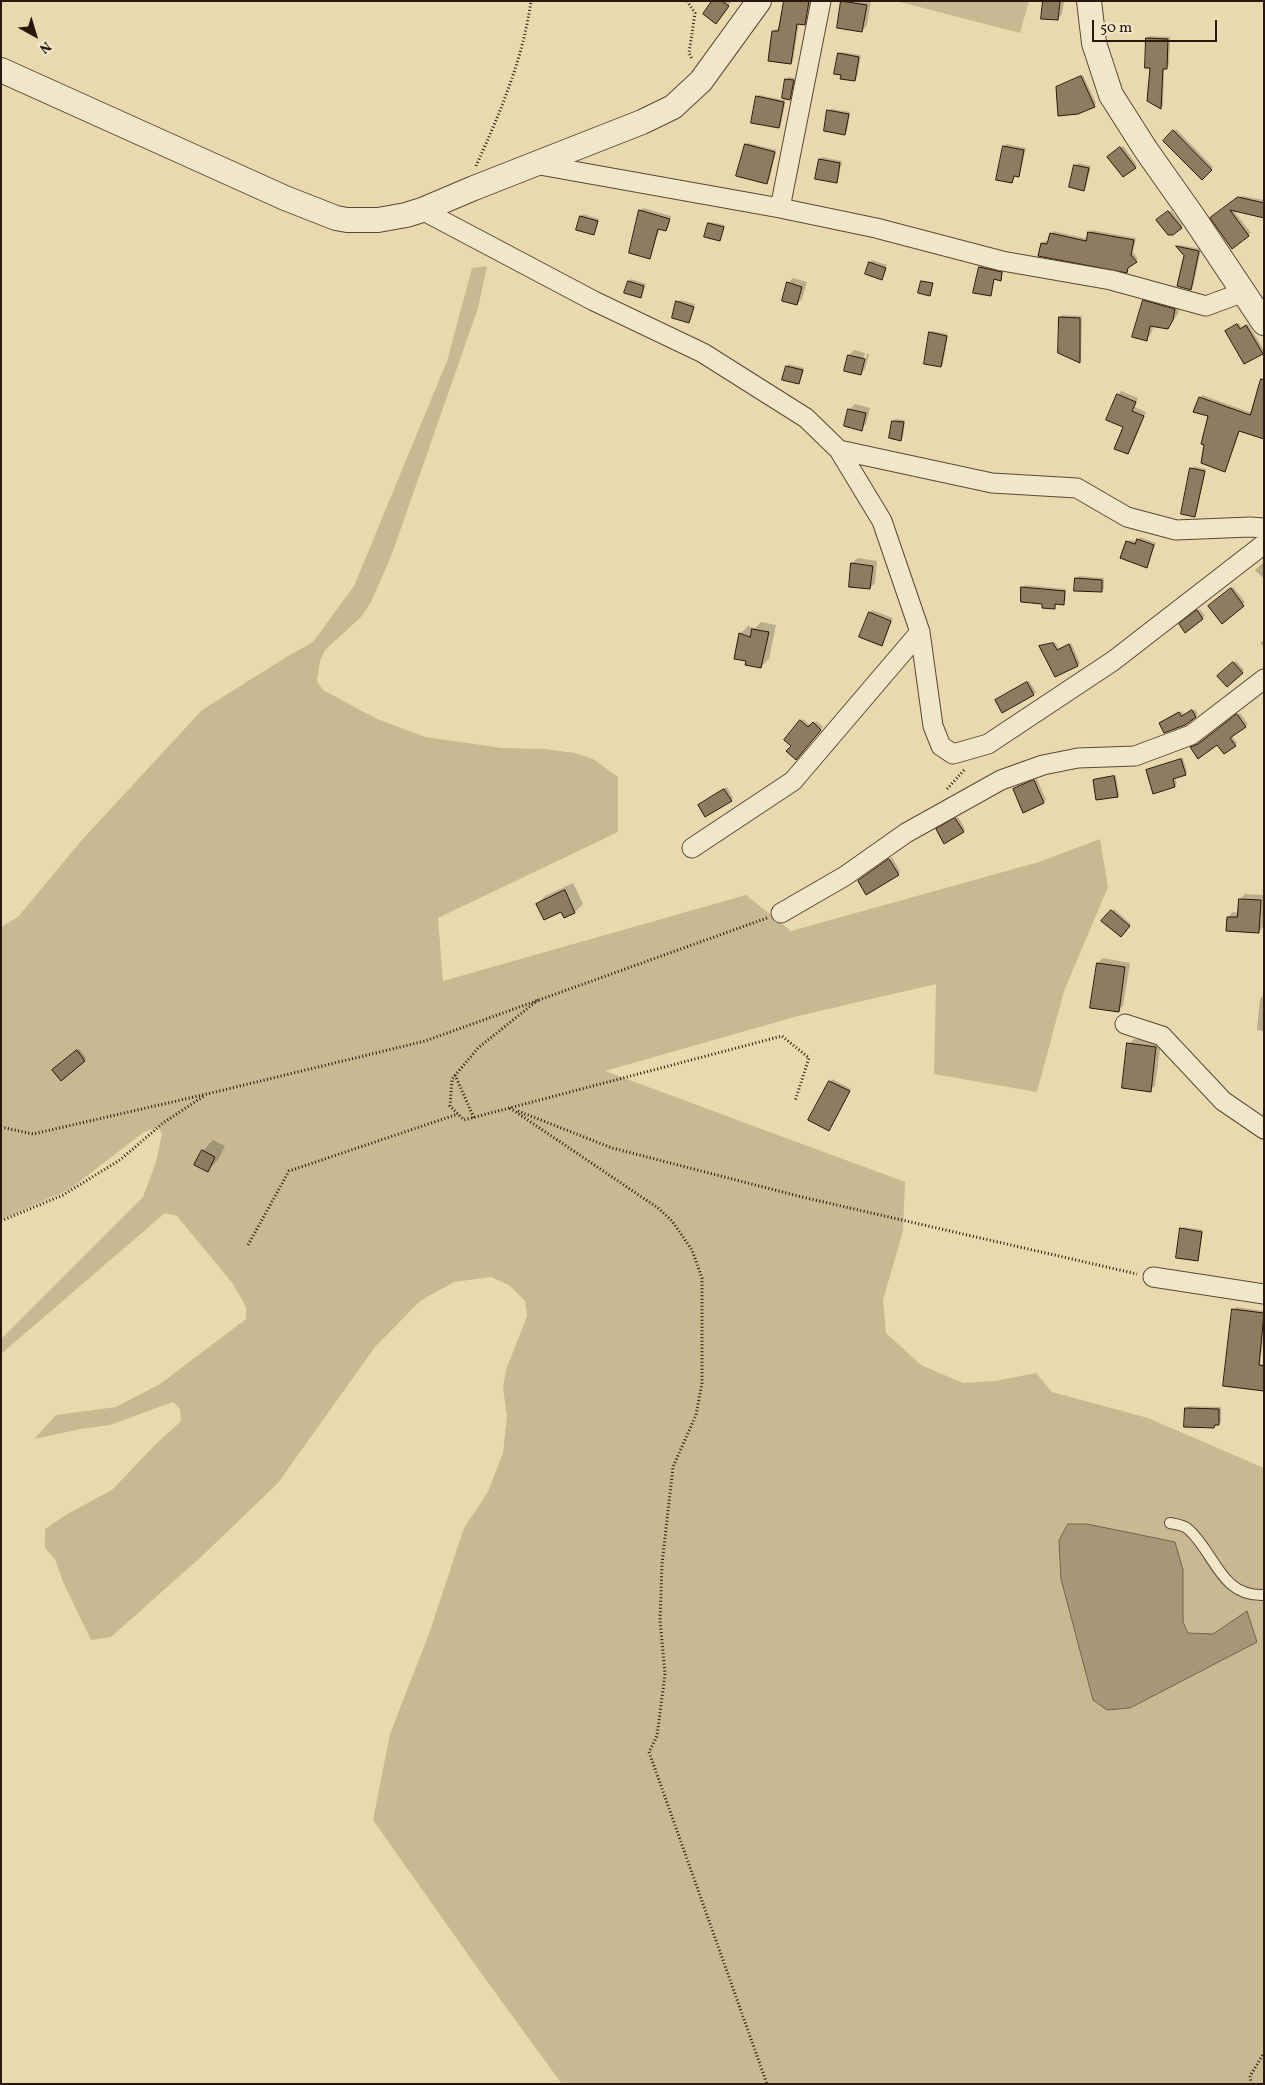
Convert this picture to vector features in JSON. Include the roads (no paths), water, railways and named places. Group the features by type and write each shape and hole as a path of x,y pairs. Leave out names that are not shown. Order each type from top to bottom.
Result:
{"street":[{"path":"1,70 285,198 336,218 378,220 422,210 642,122 673,107 701,81 759,1"},
{"path":"780,208 820,1"},
{"path":"1089,1 1094,43 1111,95 1146,150 1264,323"},
{"path":"534,164 780,208 876,228 1002,261 1111,280 1206,306 1244,292"},
{"path":"422,210 594,301 703,353 806,418 839,450 882,521 920,632 933,726 940,746 953,754 988,744 1113,661 1264,544"},
{"path":"839,450 992,484 1077,488 1127,517 1176,530 1264,528"},
{"path":"692,848 793,781 920,632"},
{"path":"781,913 845,876 906,834 1001,780 1044,765 1078,758 1135,756 1145,753 1191,735 1264,679"},
{"path":"1125,1024 1162,1036 1223,1101 1264,1129"},
{"path":"1153,1277 1264,1294"}],"lane":[{"path":"1170,1523 1187,1527 1208,1552 1224,1578 1237,1590 1254,1595 1264,1595"}]}
